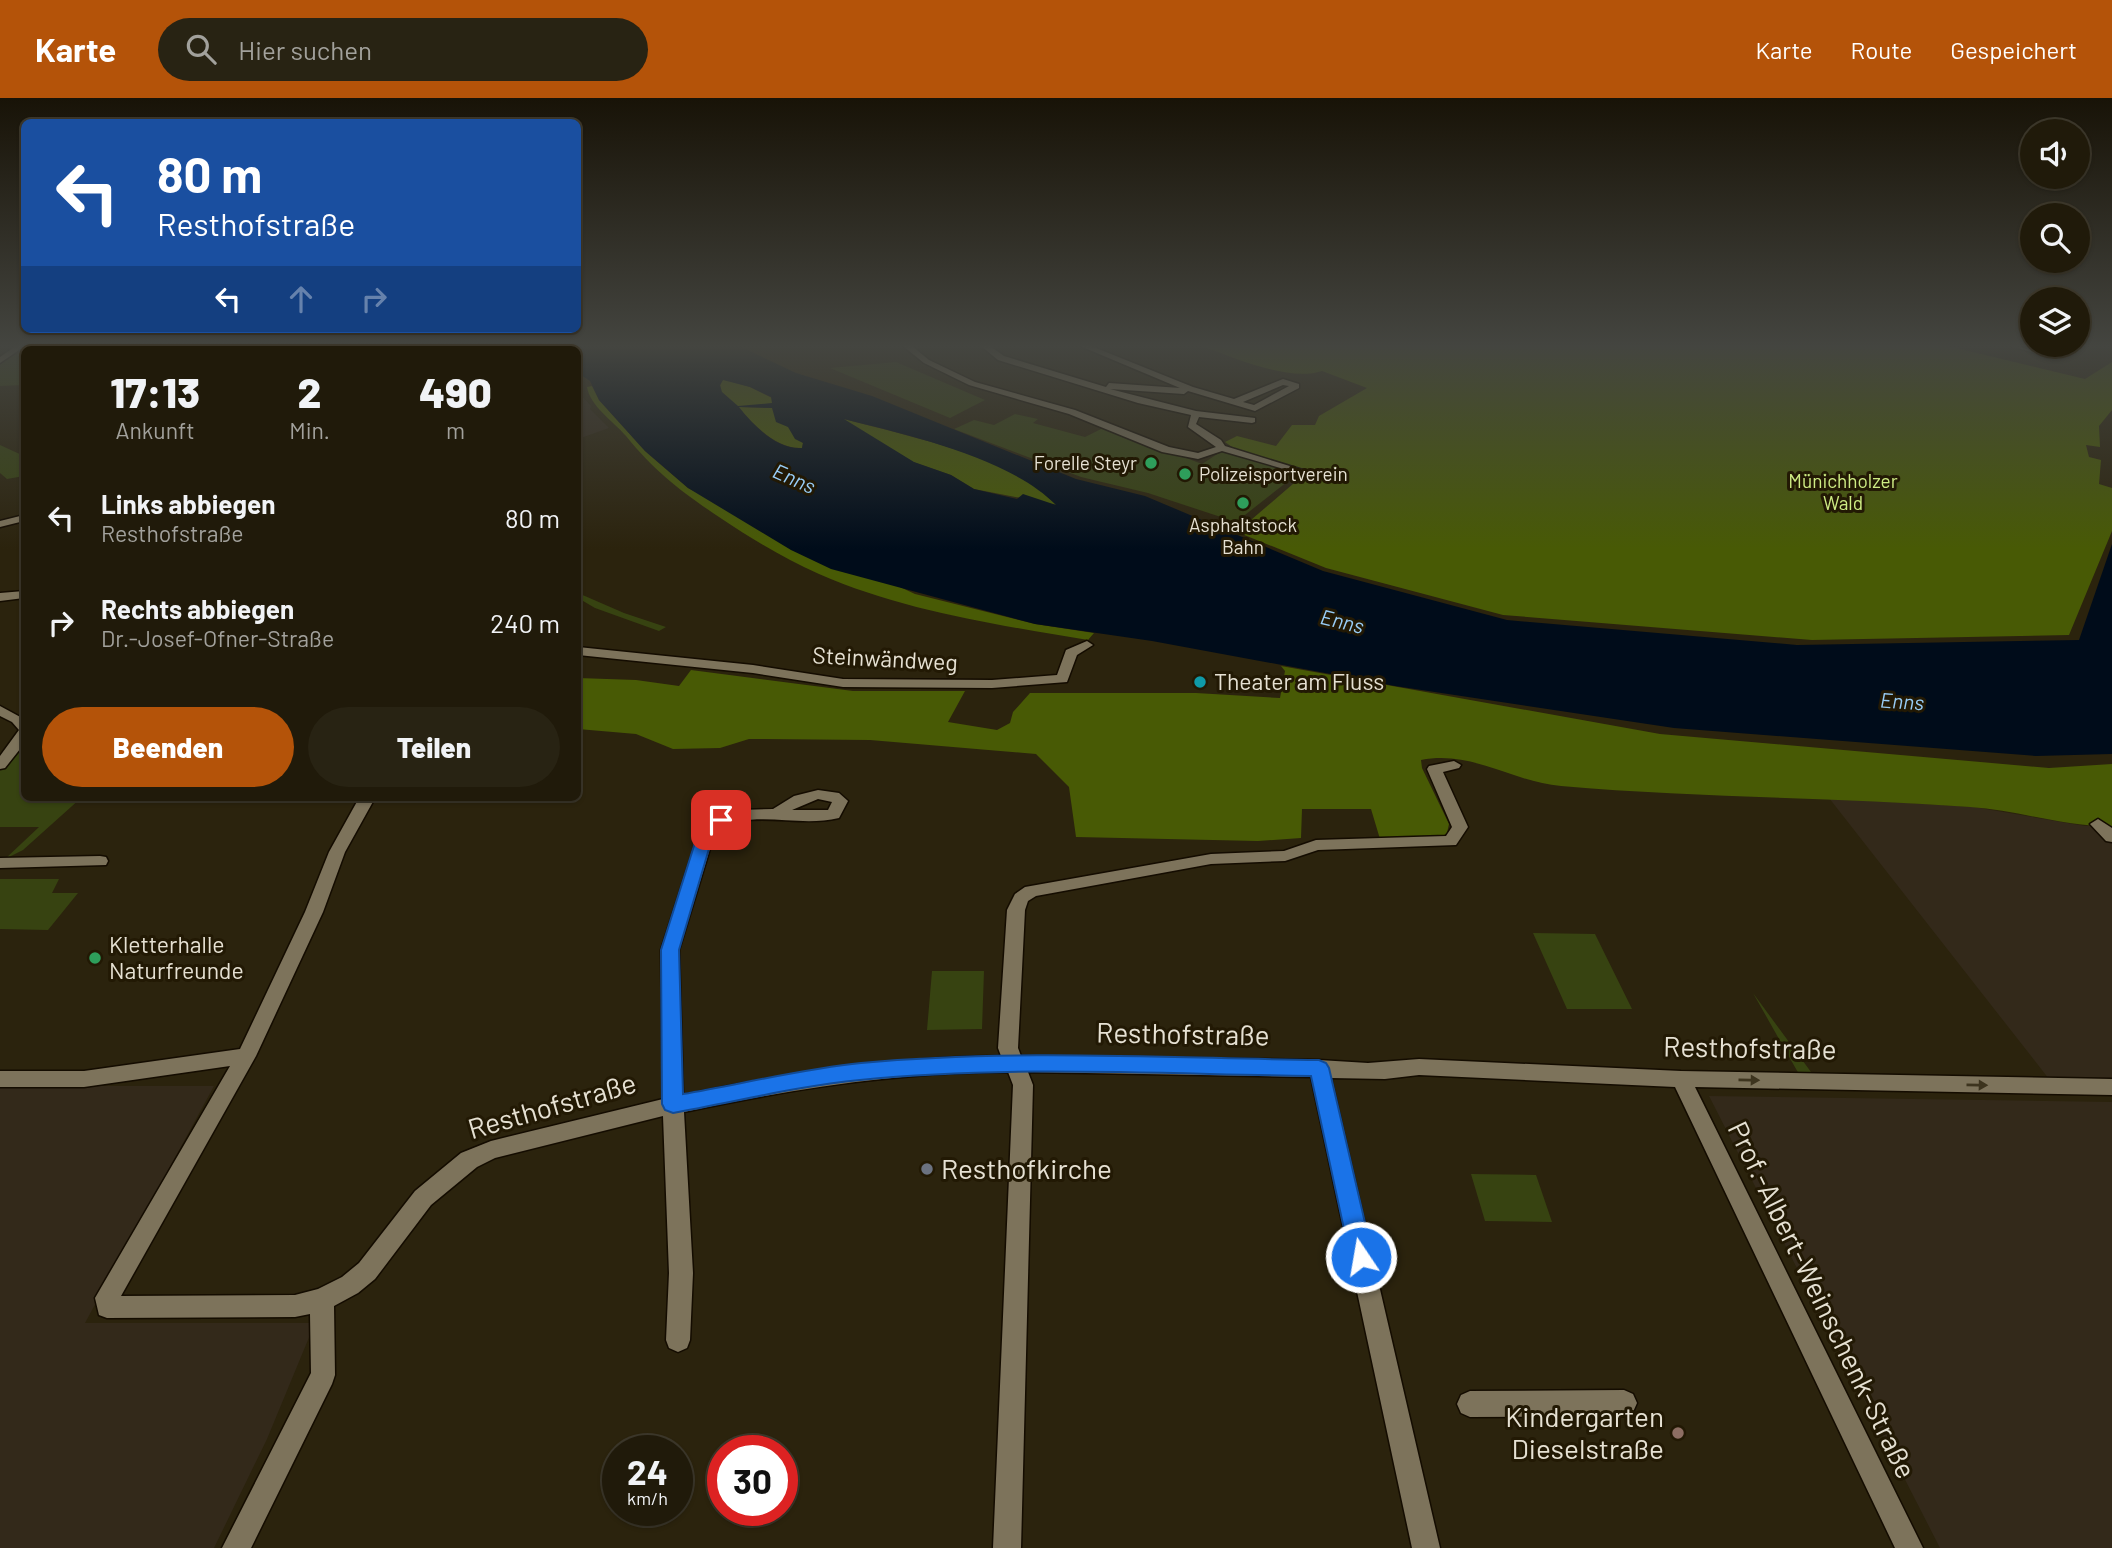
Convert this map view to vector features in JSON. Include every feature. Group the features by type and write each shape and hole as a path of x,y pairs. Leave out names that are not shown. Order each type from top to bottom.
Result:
{"street":[{"path":"1075,414 1181,454 1199,456 1221,448 1301,471"},
{"path":"1221,448 1218,442 1191,425 1196,414 1252,420"},
{"path":"0,524 21,520"},
{"path":"0,592 21,594"},
{"path":"0,597 21,594"},
{"name":"Steinwändweg","path":"581,651 753,669 843,682 992,684 1062,679 1071,653 1087,645"},
{"path":"0,710 17,719 21,725"},
{"path":"0,765 21,737"},
{"path":"1007,1548 1023,1085 1009,1048 1016,910 1021,898 1031,891 1211,859 1285,856 1316,845 1450,841 1458,834 1460,827 1434,769 1454,765"},
{"name":"Resthofstraße","path":"365,801 337,852 314,912 246,1056 107,1298 106,1305 295,1306 322,1300 358,1280 423,1198 469,1160 491,1150 673,1104 857,1072 972,1065 1319,1068 1395,1072 1419,1068 1681,1079 2112,1087"},
{"path":"678,1340 681,1273 673,1104 670,950 707,830 728,817 778,813"},
{"path":"2098,824 2112,837"},
{"path":"0,863 100,861"},
{"path":"0,1079 84,1079 246,1056"},
{"path":"1319,1068 1426,1548"},
{"name":"Prof.-Albert-Weinschenk-Straße","path":"1681,1079 1909,1548"},
{"path":"236,1548 323,1375 322,1300"},
{"path":"1470,1404 1624,1403"}],"shaded area":[{"path":"581,414 595,414 609,428 581,438"},
{"path":"1829,798 1974,807 2085,826 2112,826 2112,1080 2049,1079"},
{"path":"0,1086 214,1086 85,1323 315,1323 267,1439 214,1548 0,1548"},
{"path":"1709,1096 2112,1102 2112,1548 1940,1548"}],"green space":[{"path":"604,414 611,414 645,451 688,488 915,594 1035,624 1094,633 1088,640 952,615 884,598 806,568 745,534 695,500 648,461"},
{"path":"744,414 778,414 803,443 802,448 779,442 758,428"},
{"path":"940,414 958,414 950,418"},
{"name":"Polizeisportverein","path":"1015,414 1038,419 1033,423 1085,437 1105,427 1202,464 1222,451 1301,471 1236,522 1148,493 1081,477 954,429 974,420 994,425"},
{"name":"Münichholzer Wald","path":"1323,414 2109,414 2099,426 2100,447 2086,445 2089,457 2101,460 2099,484 2112,488 2112,531 2069,635 1812,640 1503,615 1326,568 1237,532 1308,471 1235,449 1225,442 1237,436 1276,446 1292,425 1315,425"},
{"path":"840,418 991,462 1033,484 1057,505 974,489 951,475 913,462"},
{"path":"0,445 21,455 21,477 7,479 0,473"},
{"path":"581,594 666,627 659,631 595,608 581,600"},
{"path":"1281,666 1660,734 2049,768 2112,764 2112,826 2076,824 1970,807 1561,786 1526,779 1458,759 1440,758 1421,760 1422,768 1449,824 1447,833 1438,839 1380,839 1371,809 1302,809 1301,838 1258,841 1076,837 1069,787 1036,754 870,740 749,739 720,748 673,749 636,734 581,729 581,678 636,680 679,686 691,670 853,691 965,691 948,722 997,730 1010,723 1013,712 1030,693 1196,693 1280,698 1285,671"},
{"path":"21,744 21,801 78,801 23,850 5,859 39,827 0,827 0,770"},
{"path":"0,879 59,879 52,893 78,893 48,930 0,929"},
{"path":"1533,933 1595,934 1632,1009 1567,1009"},
{"path":"932,971 984,971 982,1029 927,1030"},
{"path":"1753,993 1811,1072 2049,1079 1800,1076"},
{"path":"1471,1174 1536,1175 1552,1222 1485,1221"}],"water":[{"name":"Enns","path":"611,414 745,414 775,441 793,448 802,448 803,443 795,439 788,427 776,422 774,414 915,414 1076,479 1145,496 1323,571 1507,620 1797,645 2079,640 2112,544 2112,754 2036,756 1674,728 1395,686 1152,641 1035,624 831,569 791,550 688,488 645,451","holes":["844,419 927,441 986,461 1036,488 1056,505 1023,494 1017,499 974,489 951,475 914,462"]}],"place":[{"name":"Forelle Steyr","path":"1151,463"},
{"name":"Polizeisportverein","path":"1185,474"},
{"name":"Asphaltstock Bahn","path":"1243,503"},
{"name":"Theater am Fluss","path":"1200,682"},
{"name":"Kletterhalle Naturfreunde","path":"95,958"},
{"name":"Resthofkirche","path":"927,1169"},
{"name":"Kindergarten Dieselstraße","path":"1678,1433"}],"route":[{"path":"721,820 707,830 670,950 673,1104 857,1072 900,1068 1044,1063 1319,1068 1361,1257"}]}
